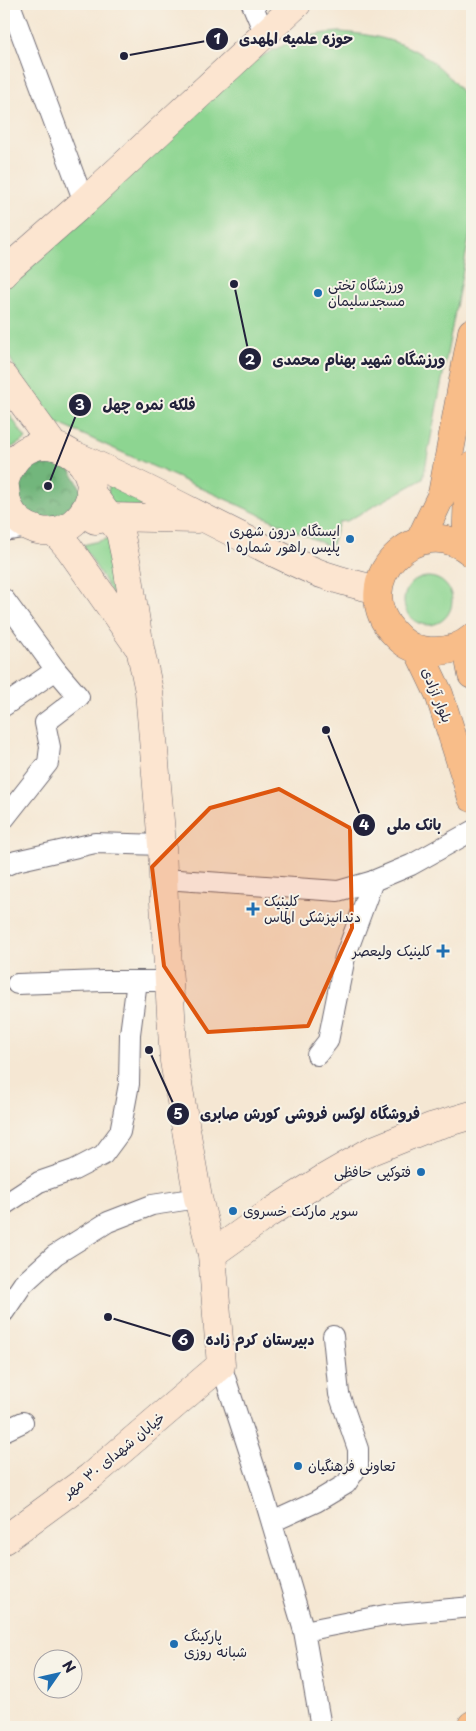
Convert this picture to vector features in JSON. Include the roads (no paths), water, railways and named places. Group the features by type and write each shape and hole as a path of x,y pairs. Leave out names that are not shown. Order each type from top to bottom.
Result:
{"main road":[{"path":"4,274 297,4"},
{"path":"420,540 442,494 472,332"},
{"path":"4,377 65,451 84,466 89,478 88,504 81,516 40,528"},
{"path":"140,648 69,548 40,528 18,520 10,509 5,497 4,483 8,470 16,458 27,450 40,446 65,451 118,474 318,573 378,590"},
{"path":"469,550 468,490 472,466"},
{"path":"90,491 120,532 149,691 162,845 168,981 174,1061 198,1198 212,1254 221,1365"},
{"path":"40,528 108,517 206,519"},
{"path":"122,543 139,531 166,517"},
{"path":"469,550 455,542 432,538 420,540 404,547 391,559 382,574 378,590 380,610 388,627 401,641 418,650 434,652 451,650 470,641 472,675"},
{"name":"بلوار آزادی","path":"418,650 439,694 472,798"},
{"path":"212,1254 268,1214 371,1151 431,1127 472,1115"},
{"name":"خیابان شهدای ۳۰ مهر","path":"4,1540 90,1477 221,1365"}],"street":[{"path":"10,4 84,202"},
{"path":"252,4 266,34"},
{"path":"4,599 79,698 45,723 50,747 48,763 4,819"},
{"path":"4,706 56,670"},
{"path":"164,879 338,891 374,881 411,865 472,831"},
{"path":"4,866 16,861 95,843 162,845"},
{"path":"317,1055 328,1041 345,957 374,881"},
{"path":"17,984 168,981"},
{"path":"4,1204 39,1182 74,1170 103,1155 120,1132 129,1084 130,1034 137,982"},
{"path":"4,1312 23,1284 55,1254 108,1222 152,1205 198,1198"},
{"path":"272,1522 316,1502 346,1484 358,1466 358,1449 338,1394 333,1336"},
{"path":"221,1365 272,1522 304,1631 321,1727"},
{"path":"4,1431 23,1422"},
{"path":"304,1631 385,1615 472,1607"}],"place":[{"name":"حوزه علمیه المهدی","path":"124,56"},
{"name":"ورزشگاه شهید بهنام محمدی","path":"234,284"},
{"name":"ورزشگاه تختی مسجدسلیمان","path":"318,293"},
{"name":"فلکه نمره چهل","path":"48,486"},
{"name":"ایستگاه درون شهری پلیس راهور شماره ۱","path":"350,539"},
{"name":"بانک ملی","path":"326,730"},
{"name":"کلینیک دندانپزشکی الماس","path":"253,909"},
{"name":"کلینیک ولیعصر","path":"443,951"},
{"name":"فروشگاه لوکس فروشی کورش صابری","path":"149,1050"},
{"name":"فتوکپی حافظی","path":"421,1172"},
{"name":"سوپر مارکت خسروی","path":"233,1211"},
{"name":"دبیرستان کرم زاده","path":"108,1317"},
{"name":"تعاونی فرهنگیان","path":"298,1466"},
{"name":"پارکینگ شبانه روزی","path":"174,1644"}]}
